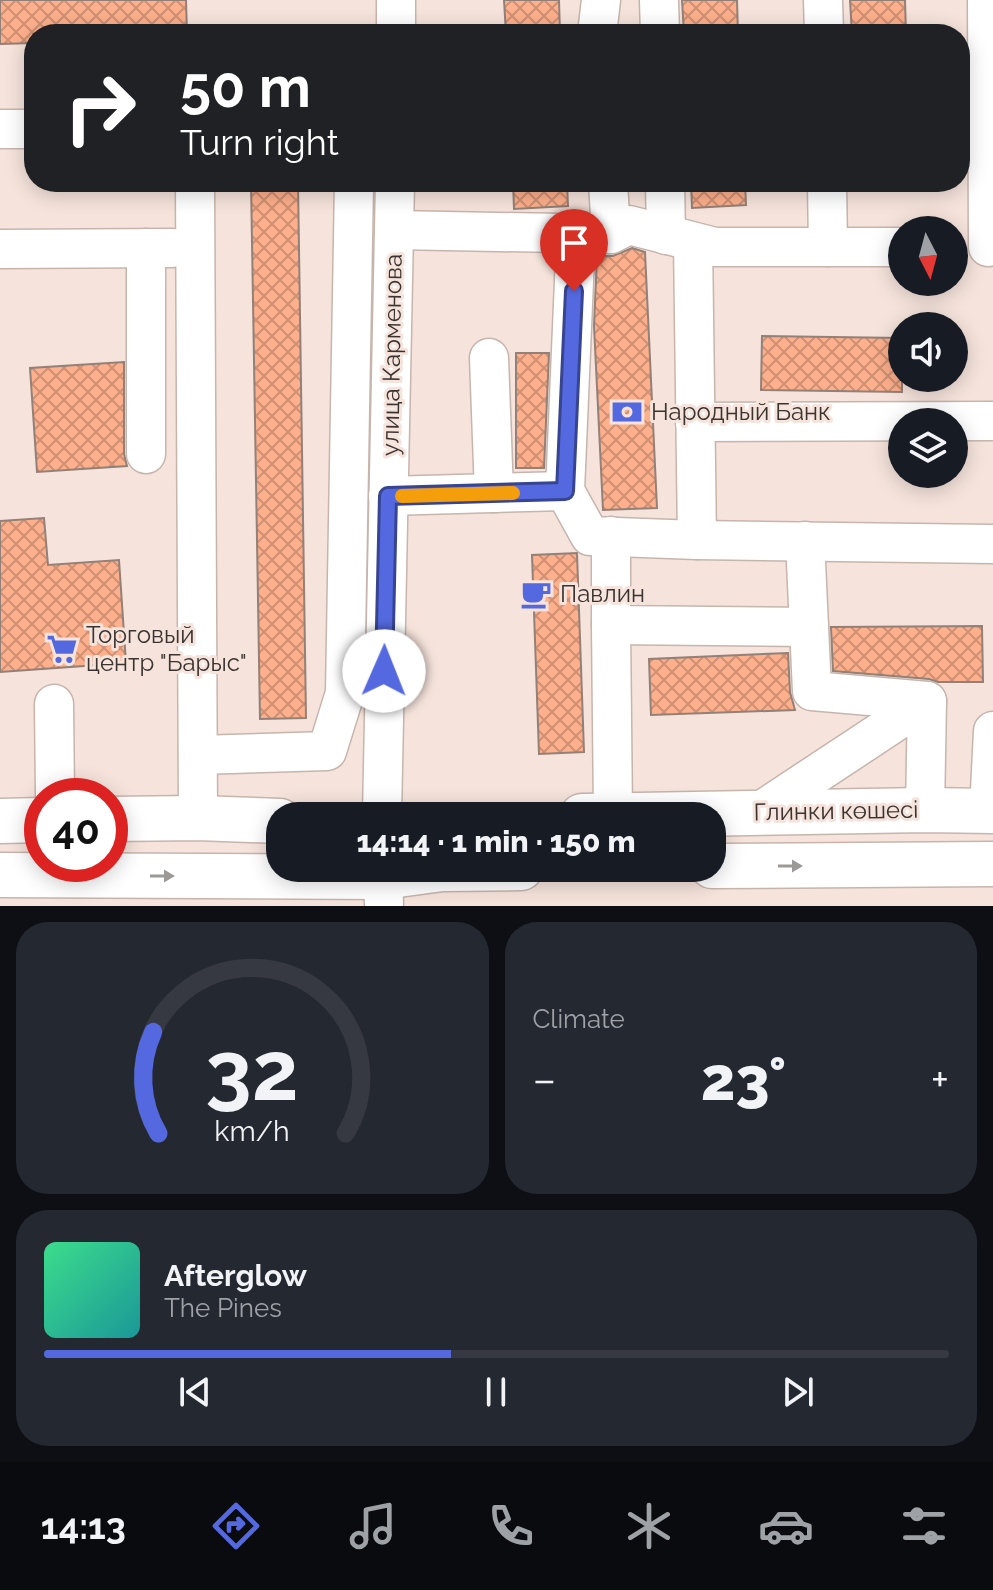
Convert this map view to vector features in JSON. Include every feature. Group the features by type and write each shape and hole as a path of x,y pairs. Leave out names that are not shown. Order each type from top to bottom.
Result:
{"main road":[{"name":"Глинки көшесі","path":"726,813 991,811"},
{"path":"128,819 266,820"},
{"path":"0,821 24,820"},
{"path":"726,866 993,864"},
{"path":"0,875 383,884"}],"street":[{"path":"396,0 396,24"},
{"path":"598,24 601,0"},
{"path":"659,0 660,24"},
{"path":"823,0 824,24"},
{"path":"978,247 987,0"},
{"path":"0,129 24,129"},
{"path":"195,192 198,818"},
{"path":"198,755 327,751 345,693 354,192"},
{"name":"улица Карменова","path":"382,802 395,192"},
{"path":"605,192 594,234 565,491 590,536 993,544"},
{"path":"668,192 679,238 695,422 697,540"},
{"path":"827,192 828,247"},
{"path":"395,230 594,234 629,225 715,247 888,247"},
{"path":"146,248 146,454"},
{"path":"0,249 195,248"},
{"path":"489,358 494,493"},
{"path":"695,422 993,421"},
{"path":"388,496 565,491"},
{"path":"611,536 613,802"},
{"path":"805,541 812,691 927,701"},
{"path":"611,625 809,627"},
{"path":"925,810 927,701"},
{"path":"759,812 927,701"},
{"path":"54,704 55,778"},
{"path":"991,811 993,731"}],"building":[{"path":"0,0 186,0 187,24 24,24 24,43 0,44"},
{"path":"504,0 559,0 560,24 505,24"},
{"path":"682,0 737,0 738,24 683,24"},
{"path":"850,0 905,0 906,24 851,24"},
{"path":"251,192 298,192 306,718 260,719"},
{"path":"513,192 567,192 568,206 514,209"},
{"path":"691,192 745,192 746,205 692,208"},
{"path":"632,248 645,252 657,508 603,510 594,326 597,256 613,256"},
{"path":"762,336 888,338 888,392 761,390"},
{"path":"516,353 549,353 544,468 516,468"},
{"path":"124,362 124,454 127,466 37,472 30,368"},
{"path":"44,518 48,565 119,560 126,663 0,672 0,521"},
{"path":"577,553 584,752 539,754 532,555"},
{"path":"982,626 983,682 938,682 833,671 831,627"},
{"path":"788,653 790,692 795,710 651,715 649,659"}],"slow traffic":[{"path":"402,496 513,493"}],"place":[{"name":"Народный Банк","path":"627,412"},
{"name":"Павлин","path":"536,594"},
{"name":"Торговый центр \"Барыс\"","path":"62,649"}],"route":[{"path":"384,671 388,496 565,491 574,291"}]}
